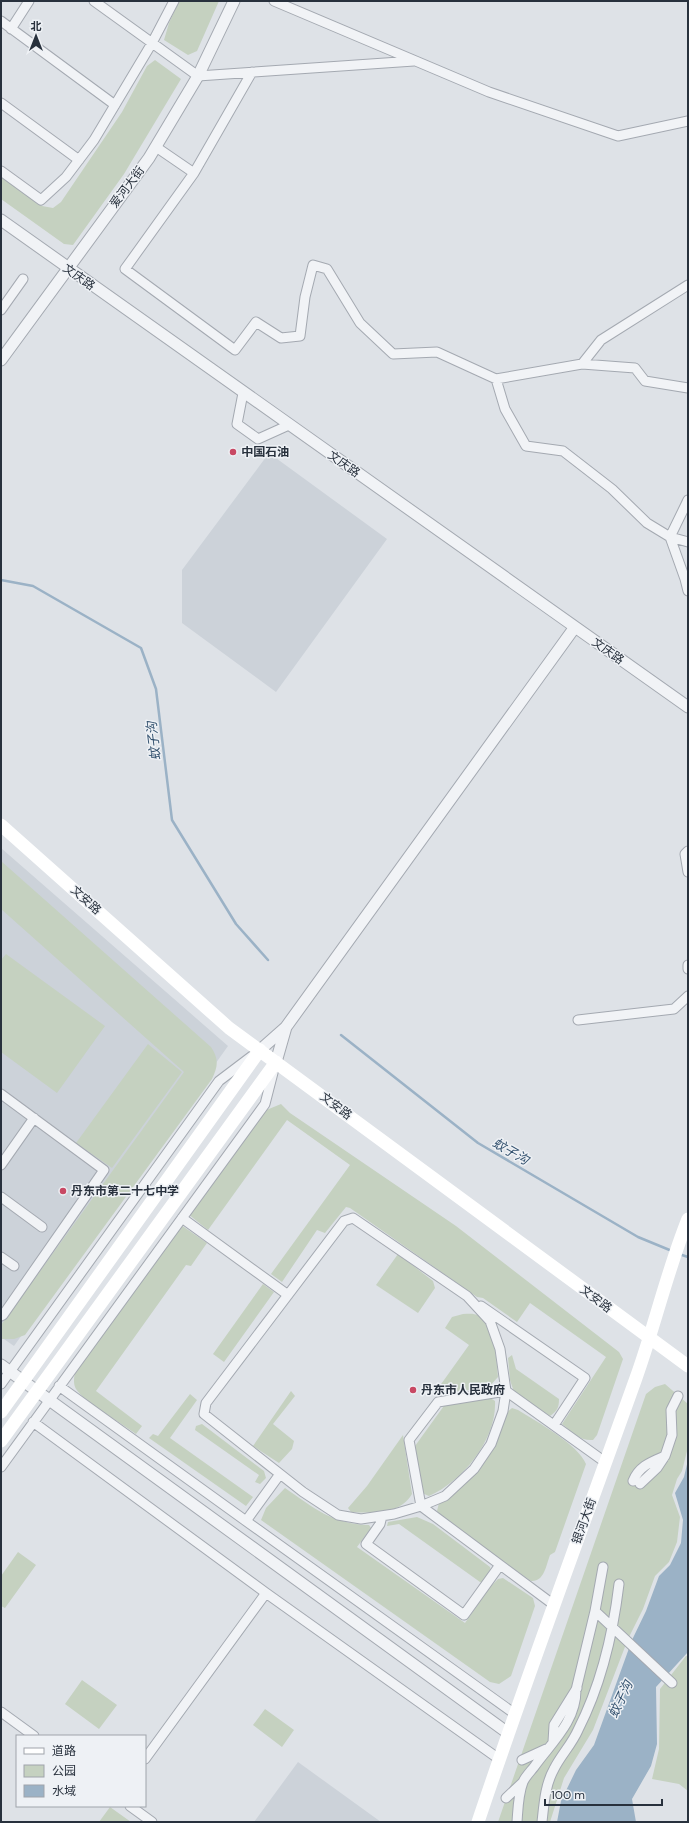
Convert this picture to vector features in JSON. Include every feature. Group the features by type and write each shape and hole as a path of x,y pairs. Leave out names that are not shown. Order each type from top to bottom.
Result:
{"main road":[{"name":"文安路","path":"1,825 230,1028 688,1366"},
{"path":"1,1412 260,1050"},
{"path":"1,1441 276,1062"},
{"name":"银河大街","path":"478,1822 508,1733 650,1339 675,1252 688,1219"}],"street":[{"path":"11,29 29,1"},
{"path":"94,1 198,76 416,61"},
{"path":"1,171 41,200 66,177 115,105 152,43 174,1"},
{"name":"爱河大街","path":"1,360 156,147 198,76 234,1"},
{"path":"274,1 488,92 618,136 688,121"},
{"path":"1,21 115,105"},
{"path":"252,72 194,173 125,269 235,350 256,322 281,338 300,336 305,297 313,264 327,269 360,324 393,354 437,352 496,379 582,364 635,368 645,381 688,388"},
{"path":"1,103 79,160"},
{"path":"156,147 194,173"},
{"name":"文庆路","path":"1,220 688,707"},
{"path":"1,310 23,278"},
{"path":"582,364 601,340 688,285"},
{"path":"496,379 505,409 526,446 563,451 612,489 647,523 670,537 688,542"},
{"path":"243,393 237,424 258,440 290,426"},
{"path":"688,500 670,537 685,578 688,591"},
{"path":"1,1384 5,1369 219,1081 260,1050 286,1026 575,627"},
{"path":"688,851 685,854 688,872"},
{"path":"578,1020 674,1009 688,996"},
{"path":"1,1467 48,1400 265,1104 286,1026"},
{"path":"1,1094 104,1170 1,1316"},
{"path":"1,1165 34,1118"},
{"path":"1,1198 42,1227"},
{"path":"182,1218 288,1295"},
{"path":"467,1296 490,1321 500,1349 506,1390 503,1412 491,1444 474,1469 445,1496 421,1506 382,1516 361,1519 338,1515 280,1474 204,1414 206,1403 344,1221 353,1218 467,1296 585,1378 554,1425"},
{"path":"1,1257 14,1266"},
{"path":"5,1369 508,1733"},
{"path":"59,1386 515,1714"},
{"path":"554,1605 421,1506 409,1440 438,1402 506,1390 606,1462"},
{"path":"636,1482 636,1472 647,1464 665,1456 672,1435 671,1410 678,1396"},
{"path":"33,1422 266,1593 499,1759"},
{"path":"246,1521 280,1474"},
{"path":"382,1516 380,1524 366,1544 464,1615 500,1565"},
{"path":"506,1798 523,1782 550,1745 561,1735 576,1702 577,1688 595,1611 603,1567"},
{"path":"542,1822 546,1791 553,1770 578,1731 595,1691 613,1626 619,1584"},
{"path":"146,1758 266,1593"},
{"path":"595,1611 613,1626 672,1683"},
{"path":"1,1712 33,1735"},
{"path":"522,1760 550,1745"},
{"path":"517,1822 518,1799 523,1782"},
{"path":"131,1807 152,1822"}],"shaded area":[{"path":"269,453 387,539 276,692 182,623 182,570"},
{"name":"丹东市第二十七中学","path":"1,848 228,1046 14,1346 1,1337"},
{"path":"298,1762 381,1822 254,1822"}],"green space":[{"path":"179,1 219,1 197,51 188,55 164,40 169,23"},
{"path":"155,60 181,79 124,174 73,245 64,244 1,199 1,177 42,206 53,208 61,202 122,112 147,66"},
{"path":"1,861 211,1047 217,1063 212,1079 25,1335 14,1339 1,1339 1,1325 184,1072 1,909"},
{"path":"6,954 105,1026 57,1093 1,1052 1,960"},
{"path":"148,1044 182,1072 112,1168 76,1143"},
{"path":"281,1104 290,1113 456,1226 619,1352 623,1359 597,1435 593,1440 580,1437 562,1424 606,1357 530,1303 517,1322 483,1298 477,1297 350,1208 346,1207 325,1233 317,1230 282,1282 271,1274 350,1165 287,1120 208,1230 188,1214 264,1111"},
{"path":"181,1225 207,1243 191,1266 186,1265 96,1391 142,1426 136,1434 86,1400 80,1394 74,1384 76,1367"},
{"path":"398,1254 433,1281 435,1288 418,1313 376,1285"},
{"path":"263,1284 274,1292 224,1362 213,1354"},
{"path":"463,1314 473,1314 479,1316 488,1327 494,1344 498,1377 488,1388 434,1394 469,1345 445,1328 452,1317"},
{"path":"512,1355 516,1369 559,1399 557,1409 550,1416 514,1392 510,1380 508,1358"},
{"path":"665,1384 688,1404 688,1447 682,1471 677,1479 672,1495 680,1517 677,1542 669,1562 655,1576 643,1609 628,1639 593,1730 564,1778 550,1822 498,1822 646,1394 655,1387"},
{"path":"291,1391 295,1396 273,1424 294,1441 292,1449 279,1463 253,1446"},
{"path":"190,1394 197,1400 170,1438 253,1497 246,1506 149,1438 153,1434 158,1436"},
{"path":"489,1397 495,1401 494,1415 484,1444 476,1457 454,1480 442,1489 429,1496 422,1493 415,1446 446,1403"},
{"path":"512,1408 535,1420 566,1441 582,1457 586,1464 555,1552 550,1555 542,1576 535,1581 531,1581 442,1519 437,1511 439,1503 464,1485 473,1475 488,1453 506,1413"},
{"path":"202,1424 264,1471 266,1478 260,1484 255,1482 259,1475 195,1430 196,1426"},
{"path":"403,1435 412,1494 407,1501 393,1509 368,1513 351,1512 348,1508 367,1486"},
{"path":"285,1488 324,1514 344,1522 369,1525 371,1528 357,1547 465,1623 489,1588 498,1579 503,1578 533,1598 535,1606 511,1676 499,1684 490,1682 261,1520 266,1508"},
{"path":"417,1517 433,1524 490,1567 491,1572 484,1582 480,1582 399,1524 387,1526 388,1522"},
{"path":"18,1552 36,1565 5,1608 1,1606 1,1576"},
{"path":"686,1656 688,1656 688,1791 679,1784 652,1779 659,1749 660,1689"},
{"path":"82,1680 117,1705 99,1729 65,1704"},
{"path":"265,1709 294,1730 282,1747 253,1725"},
{"path":"110,1807 131,1822 99,1822"}],"water":[{"path":"688,1460 688,1652 656,1687 657,1744 651,1766 632,1799 636,1822 557,1822 561,1801 576,1770 594,1745 632,1640 646,1611 659,1576 670,1565 681,1543 683,1520 675,1493 684,1477"}],"waterway":[{"name":"蚊子沟","path":"1,580 33,586 141,648 156,689 172,820 236,924 268,960"},
{"name":"蚊子沟","path":"341,1035 478,1143 638,1237 672,1251"},
{"name":"蚊子沟","path":"679,1254 688,1257"}],"place":[{"name":"中国石油","path":"233,452"},
{"name":"丹东市第二十七中学","path":"63,1191"},
{"name":"丹东市人民政府","path":"413,1390"}]}
